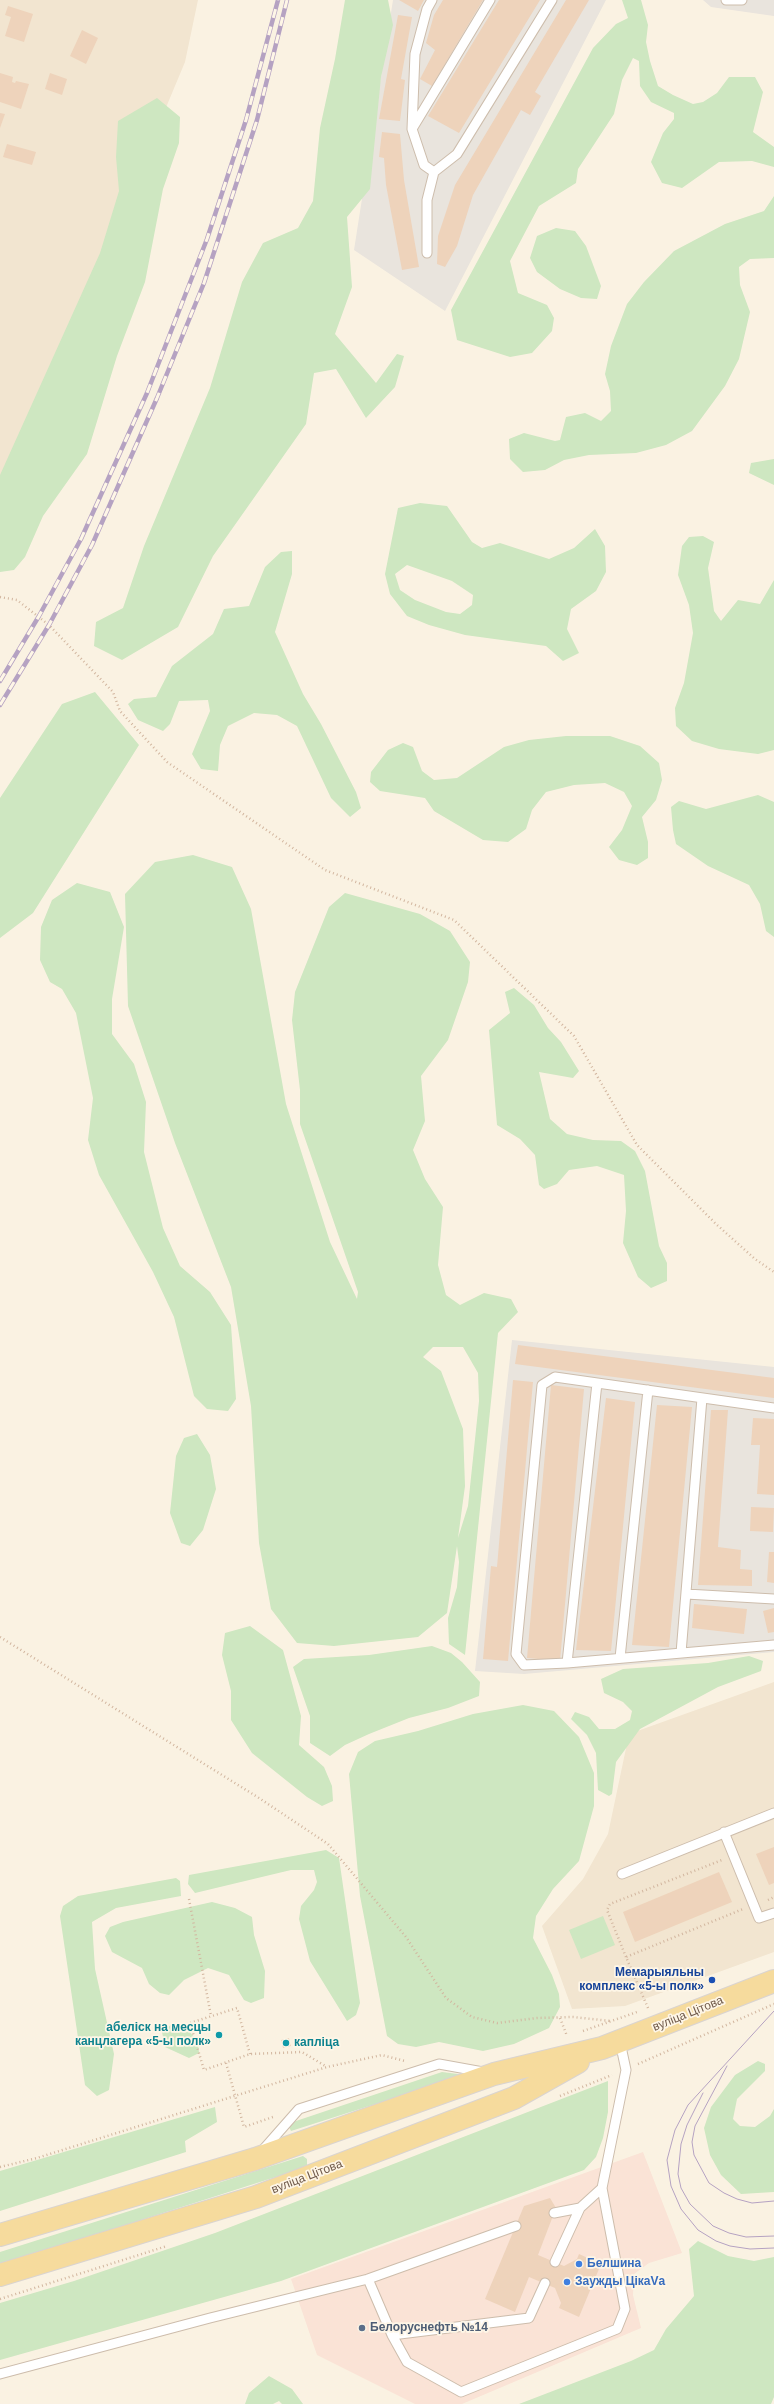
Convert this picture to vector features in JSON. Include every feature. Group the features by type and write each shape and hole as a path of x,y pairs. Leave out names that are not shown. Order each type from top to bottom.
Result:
{"main road":[{"name":"вуліца Цітова","path":"0,2275 256,2197 514,2098 611,2045 774,1981"},
{"name":"вуліца Цітова","path":"0,2235 255,2159 494,2074 611,2045"}],"lane":[{"path":"432,0 427,8 415,54 412,129 424,165 434,172"},
{"path":"412,129 490,0"},
{"path":"427,253 427,200 434,172 457,154 552,0"},
{"path":"726,0 742,0"},
{"path":"774,1408 555,1377 542,1385 516,1654 524,1664 567,1663 774,1645"},
{"path":"567,1663 597,1383"},
{"path":"620,1658 648,1390"},
{"path":"682,1653 702,1398"},
{"path":"686,1594 774,1599"},
{"path":"622,1874 774,1813"},
{"path":"724,1832 759,1918 774,1913"},
{"path":"368,2279 392,2335 407,2362 461,2392 617,2329 625,2310 602,2188 626,2070 611,2045"},
{"path":"255,2159 299,2109 439,2064 494,2074"},
{"path":"555,2262 580,2208 602,2188"},
{"path":"554,2213 580,2208"},
{"path":"0,2374 210,2318 368,2279 516,2226"},
{"path":"392,2335 529,2318 545,2283"}],"path":[{"path":"0,597 17,600 49,624 113,692 120,711 166,762 324,870 454,920 574,1036 637,1145 716,1224 756,1259 774,1272"},
{"path":"0,1636 259,1798 328,1844 406,1937 446,1998 472,2017 497,2023 560,2018 611,2021"},
{"path":"648,2008 608,1910 610,1904 719,1860 725,1860"},
{"path":"626,1957 774,1897"},
{"path":"189,1899 212,2016"},
{"path":"742,1902 744,1909"},
{"path":"581,2032 655,2005"},
{"path":"250,2054 237,2008 190,2023 204,2070 250,2054 302,2052 327,2067"},
{"path":"560,2018 567,2037"},
{"path":"559,2040 574,2034"},
{"path":"0,2166 37,2158 327,2067 382,2055 407,2062"},
{"path":"226,2063 244,2127"}],"shaded area":[{"path":"0,0 198,0 185,62 0,505"},
{"path":"393,0 606,0 445,311 354,250"},
{"path":"703,0 774,0 774,16 711,7"},
{"path":"512,1340 774,1367 774,1652 524,1674 475,1671"},
{"path":"774,1682 774,1952 625,2006 572,2009 542,1926 583,1879 608,1834 629,1734"},
{"path":"643,2152 682,2253 649,2263 634,2274 633,2295 641,2328 462,2404 415,2404 317,2355 291,2279"}],"green space":[{"path":"345,0 388,0 393,25 381,77 370,189 347,217 352,287 335,334 376,383 397,354 404,356 395,387 366,418 336,369 314,373 306,424 213,556 178,627 122,660 94,646 96,622 123,608 144,546 210,388 242,282 263,243 298,228 313,201 320,128 335,59"},
{"path":"622,0 641,0 648,25 646,42 658,86 673,95 693,104 703,102 717,93 729,77 755,77 763,92 753,132 774,147 774,167 752,161 719,162 682,188 662,183 651,162 663,133 674,119 674,113 651,102 640,86 639,61 633,58 622,80 614,114 578,169 576,183 539,206 510,261 518,293 547,305 554,318 552,331 532,353 510,357 457,340 451,310 593,48 616,24 628,18"},
{"path":"157,98 180,117 179,143 163,189 145,282 117,356 87,454 43,516 25,557 14,570 0,572 0,475 100,253 119,191 116,157 118,121"},
{"path":"774,196 774,258 750,259 739,267 740,285 750,312 739,359 725,386 692,431 666,445 636,453 589,455 564,460 545,470 523,472 510,459 509,439 524,433 555,441 560,440 566,417 585,413 601,421 611,411 610,391 605,374 611,346 627,304 644,282 674,251 725,224 764,211"},
{"path":"556,228 575,231 586,246 601,286 597,299 581,298 560,289 537,272 530,258 537,236"},
{"path":"774,459 774,485 749,473 751,463"},
{"path":"420,503 447,506 472,542 482,548 500,543 549,559 574,548 595,529 605,546 606,572 596,591 571,609 567,629 579,653 563,661 546,646 465,635 429,625 407,616 390,594 385,574 398,508","holes":["407,565 452,581 473,595 472,605 460,614 446,612 415,600 400,590 395,574"]},
{"path":"703,536 714,542 708,568 714,611 721,621 738,600 760,604 774,580 774,750 758,754 719,749 692,741 676,726 675,708 684,683 693,633 689,605 678,575 682,546 689,537"},
{"path":"292,551 292,574 275,632 303,694 321,724 356,792 361,808 350,817 331,798 297,726 277,715 254,713 228,726 220,745 218,771 201,769 192,754 210,711 208,700 179,701 170,724 163,731 138,720 128,704 134,699 156,697 172,666 213,634 224,609 249,606 265,567 281,552"},
{"path":"95,692 139,745 33,913 0,938 0,798 62,704"},
{"path":"566,736 610,736 640,746 659,763 662,780 656,800 642,817 648,842 648,858 637,865 619,860 609,847 622,830 632,806 624,792 605,783 574,785 546,792 532,810 526,829 508,842 483,840 434,811 425,798 380,791 370,782 371,772 388,750 403,743 413,747 422,771 434,780 457,778 504,747 529,740"},
{"path":"758,795 774,802 774,937 766,931 760,904 749,885 708,866 676,844 673,830 671,807 679,801 706,809"},
{"path":"193,855 232,867 251,909 286,1104 330,1242 357,1299 358,1292 300,1124 300,1090 292,1020 295,992 329,907 345,893 420,914 450,931 470,962 468,982 448,1040 421,1076 425,1121 413,1150 425,1179 443,1207 438,1265 446,1295 460,1305 484,1293 511,1299 518,1312 498,1333 465,1655 449,1644 448,1618 457,1587 459,1562 457,1546 447,1613 418,1637 334,1646 297,1643 271,1609 259,1543 251,1406 231,1287 175,1143 128,1006 125,894 155,862","holes":["433,1347 463,1347 478,1373 479,1401 468,1506 458,1538 465,1486 463,1429 441,1371 423,1357"]},
{"path":"77,883 110,892 124,927 112,999 112,1034 134,1064 146,1102 144,1152 163,1228 180,1266 210,1292 231,1325 236,1399 228,1411 207,1409 194,1396 174,1317 153,1272 99,1175 88,1140 93,1098 76,1013 62,989 50,982 40,960 41,927 52,900"},
{"path":"514,988 534,1005 548,1028 561,1042 579,1071 573,1078 539,1072 550,1119 567,1134 593,1140 621,1141 635,1151 645,1171 659,1246 667,1263 667,1281 651,1288 638,1277 623,1243 626,1211 624,1175 597,1166 569,1170 557,1184 544,1189 539,1185 535,1155 520,1139 497,1125 489,1030 510,1013 505,992"},
{"path":"197,1434 210,1455 216,1489 203,1530 190,1546 181,1543 170,1513 176,1456 184,1438"},
{"path":"250,1626 283,1650 301,1716 299,1745 324,1767 332,1786 333,1801 322,1806 307,1797 252,1753 231,1720 231,1691 222,1655 225,1633"},
{"path":"432,1646 451,1653 462,1662 480,1682 479,1696 448,1708 409,1718 369,1734 345,1745 330,1756 310,1743 310,1716 293,1667 304,1659 369,1655"},
{"path":"749,1656 763,1661 761,1671 718,1687 640,1729 616,1762 612,1794 609,1796 598,1790 596,1753 587,1735 571,1719 575,1712 589,1717 599,1729 615,1729 630,1720 632,1711 623,1702 604,1693 601,1679 623,1669 708,1663"},
{"path":"523,1705 554,1711 579,1737 594,1773 594,1806 579,1861 553,1889 536,1916 533,1938 552,1975 559,1994 560,2007 549,2028 514,2044 483,2051 439,2042 416,2047 398,2044 387,2036 360,1896 349,1774 358,1752 375,1741 418,1731 473,1714"},
{"path":"326,1850 339,1858 360,2003 356,2015 347,2021 310,1961 299,1919 301,1906 314,1890 317,1882 314,1870 291,1870 195,1893 188,1884 189,1875"},
{"path":"176,1878 180,1881 181,1896 116,1908 92,1922 95,1969 114,2054 109,2090 97,2096 85,2085 60,1916 63,1906 78,1896"},
{"path":"212,1902 235,1908 252,1917 254,1935 265,1971 264,1998 251,2003 244,2000 229,1975 208,1968 184,1980 169,1995 160,1993 149,1984 142,1968 112,1952 105,1936 110,1927 123,1922"},
{"path":"603,1916 615,1945 581,1959 569,1930"},
{"path":"172,2024 186,2027 198,2042 199,2053 189,2058 165,2047 162,2032"},
{"path":"758,2061 765,2064 765,2071 737,2099 733,2119 740,2126 755,2127 770,2116 774,2109 774,2192 741,2194 721,2175 710,2155 704,2128 711,2107 735,2075"},
{"path":"442,2072 458,2074 460,2077 291,2131 289,2127 293,2122"},
{"path":"608,2081 608,2112 603,2138 596,2157 584,2170 281,2281 0,2360 0,2303 74,2281 215,2233"},
{"path":"215,2107 217,2122 185,2141 186,2152 0,2211 0,2171"},
{"path":"303,2156 307,2159 307,2167 0,2265 0,2252"},
{"path":"698,2241 728,2256 754,2261 774,2257 774,2397 771,2404 519,2404 631,2361 654,2350 666,2329 694,2296 689,2249"},
{"path":"269,2376 292,2389 303,2404 282,2404 279,2401 273,2404 245,2404 249,2393"}],"building":[{"path":"399,0 424,0 418,11"},
{"path":"443,0 483,0 432,86 420,79 435,50 426,43 434,15"},
{"path":"499,0 540,0 459,133 428,116"},
{"path":"566,0 589,0 535,92 541,96 530,115 521,110 473,195 457,246 445,267 437,264 438,236 455,185"},
{"path":"8,6 33,14 24,42 5,36 11,17 5,15"},
{"path":"398,15 412,17 401,79 405,80 400,121 379,119"},
{"path":"82,30 98,38 86,64 70,56"},
{"path":"0,73 13,77 12,82 15,83 16,81 29,84 21,109 0,102"},
{"path":"50,73 67,79 62,95 45,89"},
{"path":"0,113 5,114 0,128"},
{"path":"382,132 400,134 404,180 419,267 402,270 386,185 384,158 379,157"},
{"path":"7,144 36,152 32,165 3,157"},
{"path":"518,1345 774,1378 774,1398 515,1364"},
{"path":"513,1380 533,1382 508,1661 483,1659 491,1566 497,1567"},
{"path":"551,1385 584,1389 560,1661 527,1658"},
{"path":"606,1398 635,1402 611,1651 576,1650"},
{"path":"657,1405 692,1407 669,1647 632,1645"},
{"path":"711,1410 728,1410 718,1547 741,1550 740,1569 752,1570 752,1586 698,1585"},
{"path":"753,1418 774,1419 774,1495 757,1494 760,1445 751,1445"},
{"path":"751,1507 774,1508 773,1532 750,1531"},
{"path":"769,1552 774,1552 774,1583 767,1582"},
{"path":"694,1604 747,1609 744,1634 692,1628"},
{"path":"774,1608 774,1632 768,1633 763,1611"},
{"path":"774,1847 774,1883 769,1885 756,1854"},
{"path":"719,1872 732,1902 635,1942 623,1912"},
{"name":"капліца","path":"289,2038 291,2046 283,2048 281,2040"},
{"path":"550,2198 556,2208 538,2255 564,2266 577,2259 579,2254 601,2264 579,2317 559,2308 561,2303 555,2288 529,2277 515,2312 485,2299 524,2206"}],"tram line":[{"path":"774,2011 688,2105 675,2130 667,2160 671,2186 681,2209 698,2230 716,2241 730,2246 750,2249 774,2248"},
{"path":"727,2066 695,2126 692,2142 694,2155 709,2183 724,2193 737,2199 752,2203 774,2201"},
{"path":"703,2093 687,2125 681,2144 678,2174 681,2188 690,2204 713,2226 729,2233 746,2237 774,2236"}],"railway":[{"path":"0,681 39,616 81,539 147,393 207,239 246,120 278,0"},
{"path":"0,705 49,625 92,545 157,398 204,283 257,120 287,0"}],"place":[{"name":"Мемарыяльны комплекс «5-ы полк»","path":"712,1980"},
{"name":"абеліск на месцы канцлагера «5-ы полк»","path":"219,2035"},
{"name":"капліца","path":"286,2043"},
{"name":"Белшина","path":"579,2264"},
{"name":"Заужды ЦікаVа","path":"567,2282"},
{"name":"Белоруснефть №14","path":"362,2328"}]}
